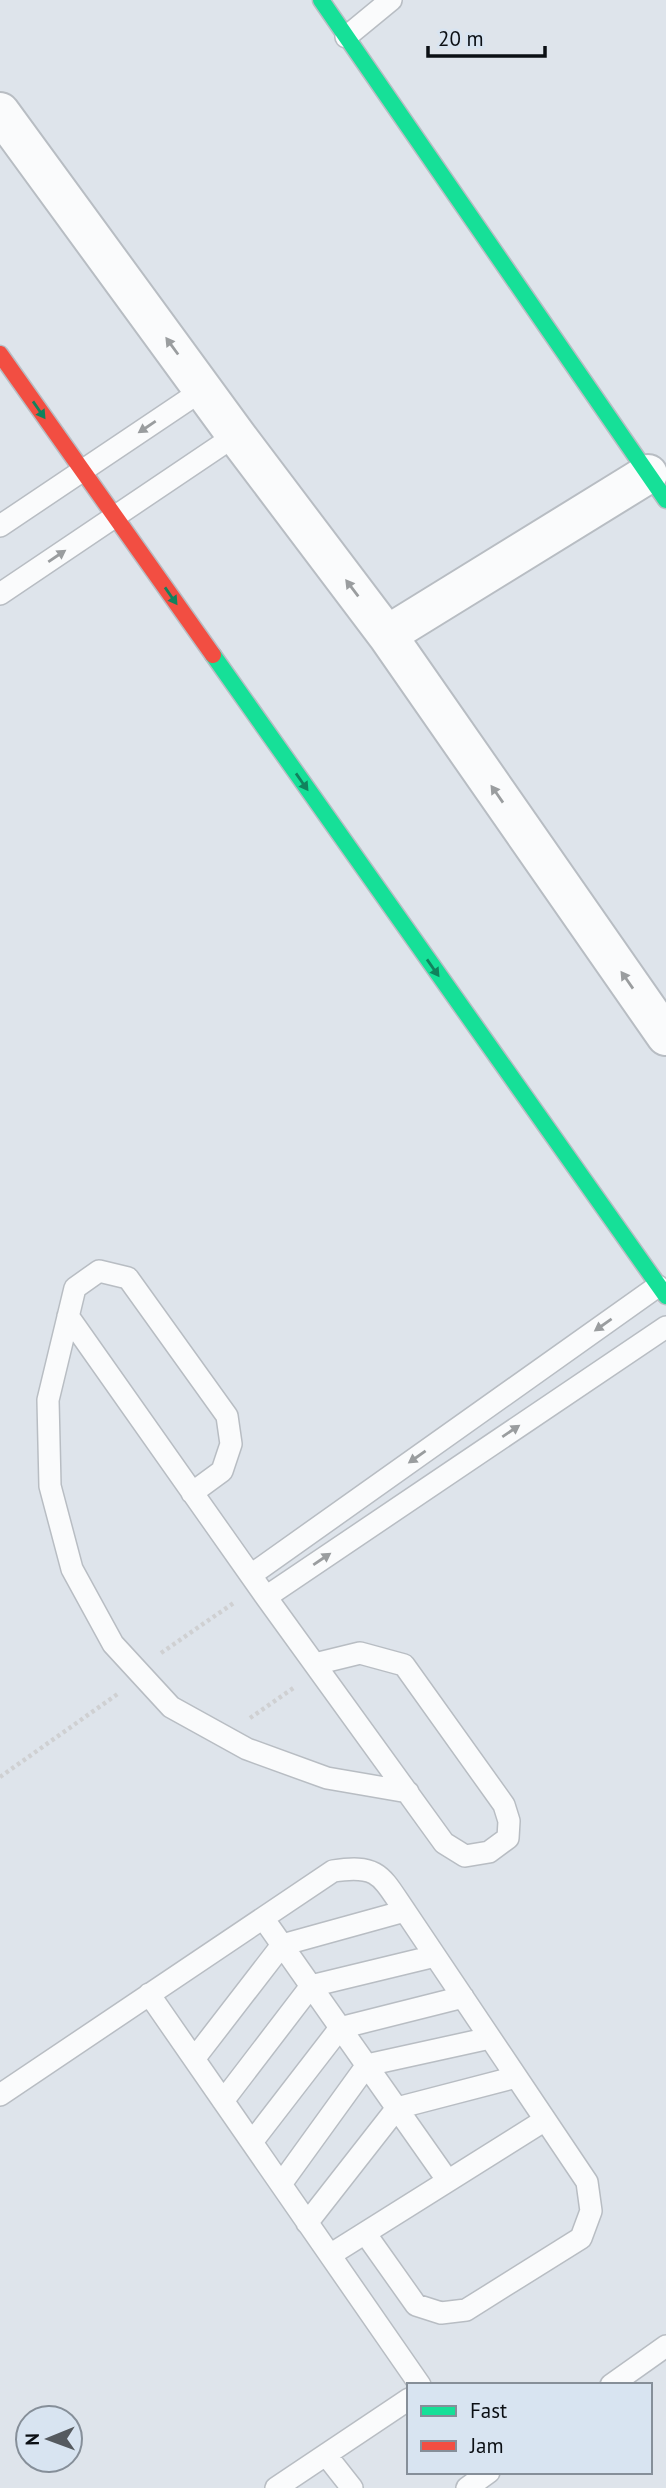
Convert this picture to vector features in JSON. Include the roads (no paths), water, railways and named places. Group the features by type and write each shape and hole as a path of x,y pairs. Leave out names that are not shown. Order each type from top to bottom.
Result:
{"street":[{"path":"321,0 657,487 387,635"},
{"path":"0,113 236,435 387,635 666,1037"},
{"path":"0,355 662,1291"}],"lane":[{"path":"346,37 391,0"},
{"path":"0,526 204,389"},
{"path":"0,594 236,435"},
{"path":"192,1493 222,1471 231,1444 227,1416 128,1278 100,1271 75,1287 48,1400 50,1486 72,1569 113,1644 171,1707 247,1749 327,1779 408,1792"},
{"path":"258,1586 662,1291"},
{"path":"68,1316 258,1586 444,1843 465,1856 489,1852 508,1838 509,1821 504,1805 404,1665 360,1653 317,1667"},
{"path":"258,1586 666,1327"},
{"path":"0,2095 332,1871 358,1867 382,1877 587,2182 591,2211 581,2238 466,2310 441,2313 416,2305 365,2233"},
{"path":"194,2059 282,1945 405,1911"},
{"path":"264,1917 448,2181"},
{"path":"223,2101 311,1986 435,1956"},
{"path":"149,1994 419,2383"},
{"path":"252,2142 341,2028 463,1997"},
{"path":"281,2184 367,2065 490,2038"},
{"path":"307,2223 397,2108 516,2077"},
{"path":"330,2255 545,2120"},
{"path":"614,2383 666,2346"},
{"path":"276,2488 407,2400"},
{"path":"326,2455 352,2488"}]}
